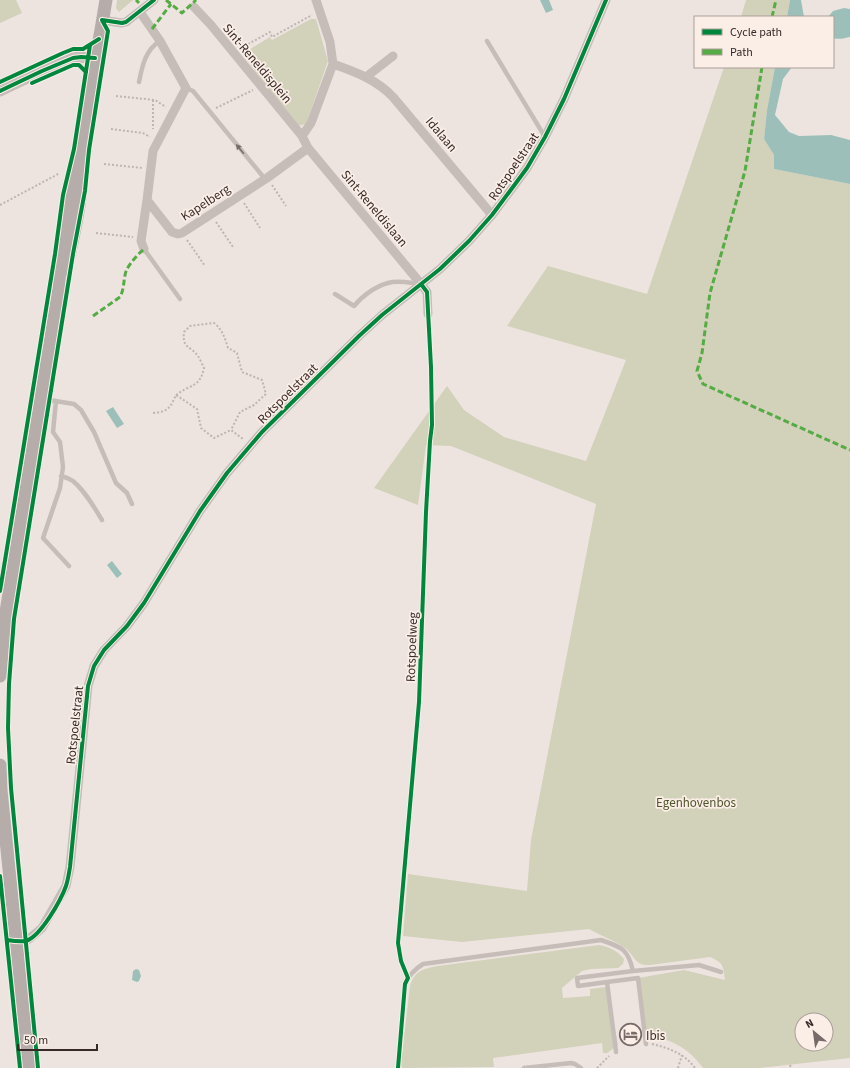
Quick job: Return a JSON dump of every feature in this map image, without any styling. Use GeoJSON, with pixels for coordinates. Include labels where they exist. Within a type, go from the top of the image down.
{"type":"FeatureCollection","features":[{"type":"Feature","properties":{"kind":"main road"},"geometry":{"type":"LineString","coordinates":[[0,676],[3,618],[59,288],[66,271],[75,227],[83,158],[81,148],[106,0]]}},
{"type":"Feature","properties":{"kind":"main road"},"geometry":{"type":"LineString","coordinates":[[0,765],[1,790],[29,1068]]}},
{"type":"Feature","properties":{"kind":"street"},"geometry":{"type":"LineString","coordinates":[[102,20],[124,23],[130,21],[154,0]]}},
{"type":"Feature","properties":{"kind":"street"},"geometry":{"type":"LineString","coordinates":[[302,136],[311,123],[333,64],[330,42],[316,0]]}},
{"type":"Feature","properties":{"kind":"street","name":"Rotspoelstraat"},"geometry":{"type":"LineString","coordinates":[[16,942],[29,939],[42,928],[66,886],[70,867],[88,686],[94,666],[104,650],[127,626],[144,603],[200,510],[226,473],[262,432],[359,336],[440,269],[460,250],[492,215],[527,168],[545,137],[564,99],[606,0]]}},
{"type":"Feature","properties":{"kind":"street","name":"Sint-Reneldisplein"},"geometry":{"type":"LineString","coordinates":[[194,7],[302,136],[308,148]]}},
{"type":"Feature","properties":{"kind":"street"},"geometry":{"type":"LineString","coordinates":[[140,12],[160,41],[186,88],[153,151],[142,241],[144,249]]}},
{"type":"Feature","properties":{"kind":"street"},"geometry":{"type":"LineString","coordinates":[[366,77],[393,56]]}},
{"type":"Feature","properties":{"kind":"street"},"geometry":{"type":"LineString","coordinates":[[0,91],[69,60],[81,57],[96,59]]}},
{"type":"Feature","properties":{"kind":"street","name":"Idalaan"},"geometry":{"type":"LineString","coordinates":[[333,64],[366,77],[383,87],[393,96],[492,215]]}},
{"type":"Feature","properties":{"kind":"street","name":"Kapelberg"},"geometry":{"type":"LineString","coordinates":[[147,200],[172,232],[178,234],[182,233],[266,178],[308,148]]}},
{"type":"Feature","properties":{"kind":"street","name":"Sint-Reneldislaan"},"geometry":{"type":"LineString","coordinates":[[308,148],[427,292],[428,314]]}},
{"type":"Feature","properties":{"kind":"lane"},"geometry":{"type":"LineString","coordinates":[[139,82],[144,60],[155,44],[160,41]]}},
{"type":"Feature","properties":{"kind":"lane"},"geometry":{"type":"LineString","coordinates":[[487,41],[545,137]]}},
{"type":"Feature","properties":{"kind":"lane"},"geometry":{"type":"LineString","coordinates":[[186,88],[193,91],[266,178]]}},
{"type":"Feature","properties":{"kind":"lane"},"geometry":{"type":"LineString","coordinates":[[144,249],[180,299]]}},
{"type":"Feature","properties":{"kind":"lane"},"geometry":{"type":"LineString","coordinates":[[335,294],[354,306],[361,298],[388,283],[403,282],[421,284]]}},
{"type":"Feature","properties":{"kind":"lane"},"geometry":{"type":"LineString","coordinates":[[41,399],[74,404],[80,410],[94,432],[116,483],[127,493],[132,504]]}},
{"type":"Feature","properties":{"kind":"lane"},"geometry":{"type":"LineString","coordinates":[[56,401],[53,432],[60,442],[63,466],[60,488],[43,538],[69,566]]}},
{"type":"Feature","properties":{"kind":"lane"},"geometry":{"type":"LineString","coordinates":[[62,476],[72,480],[78,486],[90,500],[102,520]]}},
{"type":"Feature","properties":{"kind":"lane"},"geometry":{"type":"LineString","coordinates":[[398,1068],[405,984],[416,968],[423,964],[601,940],[617,945],[626,952],[630,957],[633,971]]}},
{"type":"Feature","properties":{"kind":"lane"},"geometry":{"type":"LineString","coordinates":[[646,1044],[638,978],[578,986],[577,978],[699,965],[721,972]]}},
{"type":"Feature","properties":{"kind":"lane"},"geometry":{"type":"LineString","coordinates":[[607,982],[616,1052]]}},
{"type":"Feature","properties":{"kind":"lane"},"geometry":{"type":"LineString","coordinates":[[524,1068],[571,1063],[581,1068]]}},
{"type":"Feature","properties":{"kind":"path"},"geometry":{"type":"LineString","coordinates":[[233,52],[270,32],[272,37],[320,11]]}},
{"type":"Feature","properties":{"kind":"path"},"geometry":{"type":"LineString","coordinates":[[210,112],[261,86]]}},
{"type":"Feature","properties":{"kind":"path"},"geometry":{"type":"LineString","coordinates":[[116,96],[153,100],[169,108]]}},
{"type":"Feature","properties":{"kind":"path"},"geometry":{"type":"LineString","coordinates":[[111,129],[143,133],[153,138],[153,100]]}},
{"type":"Feature","properties":{"kind":"path"},"geometry":{"type":"LineString","coordinates":[[104,164],[146,168]]}},
{"type":"Feature","properties":{"kind":"path"},"geometry":{"type":"LineString","coordinates":[[0,205],[60,173]]}},
{"type":"Feature","properties":{"kind":"path"},"geometry":{"type":"LineString","coordinates":[[266,178],[286,206]]}},
{"type":"Feature","properties":{"kind":"path"},"geometry":{"type":"LineString","coordinates":[[239,196],[260,228]]}},
{"type":"Feature","properties":{"kind":"path"},"geometry":{"type":"LineString","coordinates":[[211,214],[233,247]]}},
{"type":"Feature","properties":{"kind":"path"},"geometry":{"type":"LineString","coordinates":[[96,233],[136,237]]}},
{"type":"Feature","properties":{"kind":"path"},"geometry":{"type":"LineString","coordinates":[[182,233],[205,266]]}},
{"type":"Feature","properties":{"kind":"path"},"geometry":{"type":"LineString","coordinates":[[153,413],[164,412],[171,405],[176,395],[183,389],[196,384],[202,376],[204,368],[197,354],[186,346],[183,340],[184,332],[190,326],[214,323],[219,327],[226,340],[228,348],[236,353],[242,372],[262,380],[266,394],[254,405],[240,412],[231,430],[214,438],[201,428],[198,408],[176,395]]}},
{"type":"Feature","properties":{"kind":"path"},"geometry":{"type":"LineString","coordinates":[[231,430],[252,445]]}},
{"type":"Feature","properties":{"kind":"path"},"geometry":{"type":"LineString","coordinates":[[646,1044],[666,1048],[682,1055],[695,1068]]}},
{"type":"Feature","properties":{"kind":"path"},"geometry":{"type":"LineString","coordinates":[[596,1068],[602,1061],[616,1052]]}},
{"type":"Feature","properties":{"kind":"path"},"geometry":{"type":"LineString","coordinates":[[678,1068],[682,1055]]}},
{"type":"Feature","properties":{"kind":"green space"},"geometry":{"type":"Polygon","coordinates":[[[0,0],[16,0],[22,13],[0,23],[0,0]]]}},
{"type":"Feature","properties":{"kind":"green space"},"geometry":{"type":"Polygon","coordinates":[[[117,0],[133,0],[119,12],[116,8],[117,0]]]}},
{"type":"Feature","properties":{"kind":"green space"},"geometry":{"type":"Polygon","coordinates":[[[746,0],[790,0],[787,16],[741,16],[746,0]]]}},
{"type":"Feature","properties":{"kind":"green space"},"geometry":{"type":"Polygon","coordinates":[[[311,19],[316,19],[328,61],[306,124],[297,126],[242,54],[270,37],[272,40],[311,19]]]}},
{"type":"Feature","properties":{"kind":"green space","name":"Egenhovenbos"},"geometry":{"type":"Polygon","coordinates":[[[724,68],[775,68],[767,110],[764,139],[774,155],[774,169],[850,184],[850,1058],[760,1068],[703,1068],[691,1054],[678,1045],[670,1041],[645,1036],[638,978],[684,970],[725,980],[722,966],[718,961],[710,957],[643,965],[639,963],[621,945],[589,929],[462,942],[403,936],[408,874],[527,891],[531,840],[596,504],[451,446],[426,445],[418,505],[374,488],[447,386],[464,410],[504,437],[586,461],[626,360],[507,326],[548,266],[647,294],[724,68]]]}},
{"type":"Feature","properties":{"kind":"green space"},"geometry":{"type":"Polygon","coordinates":[[[599,945],[619,953],[624,959],[623,964],[618,968],[591,969],[582,971],[562,988],[563,998],[590,996],[590,989],[607,987],[618,1045],[607,1053],[603,1053],[602,1043],[493,1058],[494,1067],[402,1068],[401,1064],[410,986],[414,977],[420,971],[438,966],[599,945]]]}},
{"type":"Feature","properties":{"kind":"water"},"geometry":{"type":"Polygon","coordinates":[[[540,0],[549,0],[553,10],[546,13],[540,0]]]}},
{"type":"Feature","properties":{"kind":"water"},"geometry":{"type":"Polygon","coordinates":[[[790,0],[801,0],[804,16],[787,16],[790,0]]]}},
{"type":"Feature","properties":{"kind":"water"},"geometry":{"type":"Polygon","coordinates":[[[844,8],[850,9],[850,37],[840,39],[834,38],[834,16],[829,16],[833,11],[844,8]]]}},
{"type":"Feature","properties":{"kind":"water"},"geometry":{"type":"Polygon","coordinates":[[[775,68],[791,68],[783,79],[775,115],[789,132],[799,136],[831,135],[850,140],[850,184],[774,169],[774,155],[764,139],[767,110],[775,68]]]}},
{"type":"Feature","properties":{"kind":"water"},"geometry":{"type":"Polygon","coordinates":[[[113,407],[124,424],[117,428],[106,411],[113,407]]]}},
{"type":"Feature","properties":{"kind":"water"},"geometry":{"type":"Polygon","coordinates":[[[112,561],[122,574],[117,578],[107,565],[112,561]]]}},
{"type":"Feature","properties":{"kind":"water"},"geometry":{"type":"Polygon","coordinates":[[[136,969],[139,970],[141,976],[137,982],[132,980],[133,971],[136,969]]]}},
{"type":"Feature","properties":{"kind":"marked path"},"geometry":{"type":"LineString","coordinates":[[136,0],[139,3]]}},
{"type":"Feature","properties":{"kind":"marked path"},"geometry":{"type":"LineString","coordinates":[[166,0],[182,13],[196,0]]}},
{"type":"Feature","properties":{"kind":"marked path"},"geometry":{"type":"LineString","coordinates":[[772,16],[776,0]]}},
{"type":"Feature","properties":{"kind":"marked path"},"geometry":{"type":"LineString","coordinates":[[152,29],[171,4]]}},
{"type":"Feature","properties":{"kind":"marked path"},"geometry":{"type":"LineString","coordinates":[[762,68],[745,171],[710,293],[702,353],[697,371],[703,384],[850,450]]}},
{"type":"Feature","properties":{"kind":"marked path"},"geometry":{"type":"LineString","coordinates":[[93,316],[120,297],[123,290],[127,269],[144,249]]}},
{"type":"Feature","properties":{"kind":"cycle path"},"geometry":{"type":"LineString","coordinates":[[102,20],[122,23],[126,22],[154,0]]}},
{"type":"Feature","properties":{"kind":"cycle path"},"geometry":{"type":"LineString","coordinates":[[7,940],[26,941],[32,938],[50,917],[66,886],[70,867],[88,686],[94,666],[104,650],[127,626],[144,603],[200,511],[227,473],[262,432],[359,336],[382,315],[440,269],[469,241],[492,215],[527,168],[545,137],[564,99],[606,0]]}},
{"type":"Feature","properties":{"kind":"cycle path"},"geometry":{"type":"LineString","coordinates":[[38,1068],[11,788],[8,728],[9,684],[14,619],[73,254],[85,191],[89,150],[108,31],[102,20]]}},
{"type":"Feature","properties":{"kind":"cycle path"},"geometry":{"type":"LineString","coordinates":[[0,82],[73,49],[83,49],[99,39]]}},
{"type":"Feature","properties":{"kind":"cycle path"},"geometry":{"type":"LineString","coordinates":[[0,591],[55,254],[63,195],[74,149],[90,45]]}},
{"type":"Feature","properties":{"kind":"cycle path"},"geometry":{"type":"LineString","coordinates":[[0,91],[73,58],[95,58]]}},
{"type":"Feature","properties":{"kind":"cycle path"},"geometry":{"type":"LineString","coordinates":[[32,83],[73,65],[79,65],[86,72]]}},
{"type":"Feature","properties":{"kind":"cycle path","name":"Rotspoelweg"},"geometry":{"type":"LineString","coordinates":[[398,1068],[405,984],[408,978],[401,961],[398,943],[419,702],[426,512],[432,425],[427,292],[421,284]]}},
{"type":"Feature","properties":{"kind":"cycle path"},"geometry":{"type":"LineString","coordinates":[[0,876],[20,1068]]}},
{"type":"Feature","properties":{"kind":"place","name":"Ibis"},"geometry":{"type":"Point","coordinates":[630,1035]}}]}
